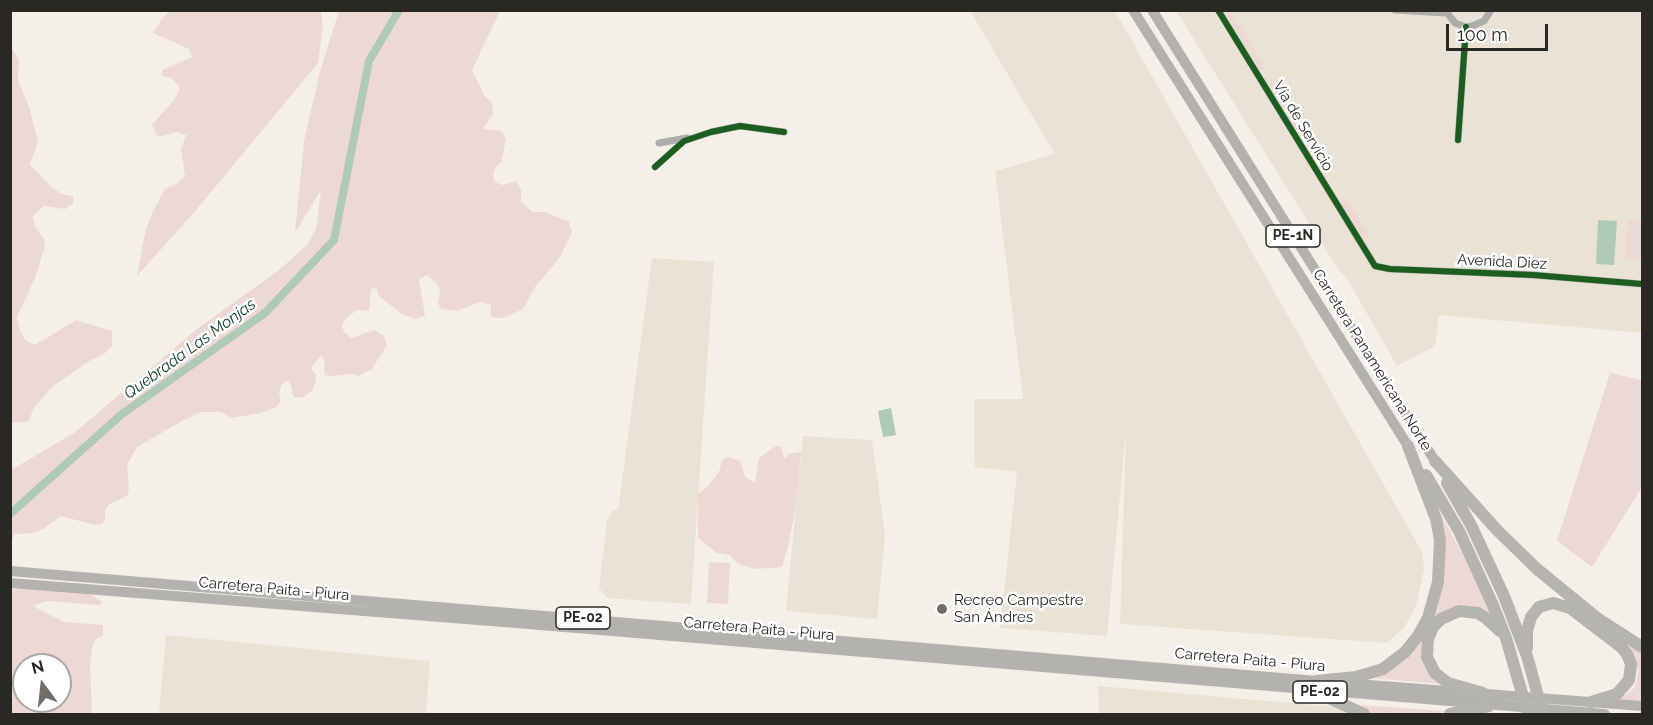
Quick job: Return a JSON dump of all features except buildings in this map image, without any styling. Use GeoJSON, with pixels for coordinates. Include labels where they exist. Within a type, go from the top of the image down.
{"type":"FeatureCollection","features":[{"type":"Feature","properties":{"kind":"highway","name":"Carretera Panamericana Norte"},"geometry":{"type":"LineString","coordinates":[[1132,10],[1408,446],[1459,531],[1506,638],[1528,714]]}},
{"type":"Feature","properties":{"kind":"highway","name":"Carretera Panamericana Norte"},"geometry":{"type":"LineString","coordinates":[[1152,10],[1435,461],[1488,561],[1527,656],[1543,714]]}},
{"type":"Feature","properties":{"kind":"highway"},"geometry":{"type":"LineString","coordinates":[[1246,189],[1259,181]]}},
{"type":"Feature","properties":{"kind":"highway"},"geometry":{"type":"LineString","coordinates":[[1315,686],[1383,669],[1405,652],[1418,636],[1428,618],[1438,582],[1440,540],[1429,499],[1408,446]]}},
{"type":"Feature","properties":{"kind":"highway"},"geometry":{"type":"LineString","coordinates":[[1435,461],[1490,522],[1537,569],[1597,618],[1642,647]]}},
{"type":"Feature","properties":{"kind":"highway","name":"Carretera Paita - Piura"},"geometry":{"type":"LineString","coordinates":[[10,571],[1315,686],[1488,706],[1583,714]]}},
{"type":"Feature","properties":{"kind":"highway","name":"Carretera Paita - Piura"},"geometry":{"type":"LineString","coordinates":[[10,583],[1315,686],[1483,693]]}},
{"type":"Feature","properties":{"kind":"highway"},"geometry":{"type":"LineString","coordinates":[[1527,656],[1528,626],[1533,612],[1548,603],[1558,603],[1570,608],[1621,647],[1631,664],[1629,680],[1621,691],[1591,702]]}},
{"type":"Feature","properties":{"kind":"highway"},"geometry":{"type":"LineString","coordinates":[[1483,693],[1455,686],[1435,674],[1427,657],[1426,647],[1430,634],[1445,616],[1459,611],[1469,611],[1487,619],[1506,638]]}},
{"type":"Feature","properties":{"kind":"highway"},"geometry":{"type":"LineString","coordinates":[[1315,686],[1364,714]]}},
{"type":"Feature","properties":{"kind":"highway","name":"PE-02"},"geometry":{"type":"LineString","coordinates":[[1483,693],[1642,706]]}},
{"type":"Feature","properties":{"kind":"highway"},"geometry":{"type":"LineString","coordinates":[[1450,714],[1488,706]]}},
{"type":"Feature","properties":{"kind":"highway","name":"PE-02"},"geometry":{"type":"LineString","coordinates":[[1583,714],[1605,714]]}},
{"type":"Feature","properties":{"kind":"street","name":"Vía de Servicio"},"geometry":{"type":"LineString","coordinates":[[1218,10],[1366,255]]}},
{"type":"Feature","properties":{"kind":"street"},"geometry":{"type":"LineString","coordinates":[[1395,10],[1446,12],[1455,23],[1466,27],[1484,21],[1491,10]]}},
{"type":"Feature","properties":{"kind":"street"},"geometry":{"type":"LineString","coordinates":[[1458,140],[1466,27]]}},
{"type":"Feature","properties":{"kind":"street"},"geometry":{"type":"LineString","coordinates":[[660,143],[740,126],[784,132]]}},
{"type":"Feature","properties":{"kind":"street"},"geometry":{"type":"LineString","coordinates":[[656,167],[675,148],[695,136]]}},
{"type":"Feature","properties":{"kind":"street","name":"Avenida Diez"},"geometry":{"type":"LineString","coordinates":[[1366,255],[1375,266],[1381,268],[1533,275],[1642,284]]}},
{"type":"Feature","properties":{"kind":"shaded area"},"geometry":{"type":"Polygon","coordinates":[[[172,10],[321,11],[323,26],[318,63],[197,209],[137,276],[146,229],[153,211],[165,189],[176,184],[185,176],[181,149],[186,135],[177,132],[158,137],[152,125],[174,100],[180,88],[172,78],[162,76],[162,70],[192,57],[189,49],[153,33],[163,17],[172,10]]]}},
{"type":"Feature","properties":{"kind":"shaded area"},"geometry":{"type":"Polygon","coordinates":[[[339,11],[500,11],[472,70],[485,97],[492,102],[493,114],[483,129],[501,131],[506,139],[501,163],[495,167],[493,176],[495,182],[502,185],[516,181],[521,190],[521,202],[533,212],[545,212],[569,222],[572,232],[560,257],[535,287],[523,309],[503,318],[491,317],[491,305],[480,302],[457,311],[441,309],[438,303],[440,292],[438,285],[427,275],[419,280],[425,316],[415,319],[402,314],[379,296],[376,288],[371,289],[369,311],[357,310],[346,318],[342,325],[344,332],[351,338],[374,330],[383,335],[387,345],[372,369],[358,376],[352,374],[325,375],[324,360],[321,355],[311,368],[316,376],[312,391],[303,397],[294,398],[289,380],[282,384],[279,392],[281,401],[276,407],[261,413],[231,418],[221,412],[201,412],[182,421],[137,447],[127,465],[129,489],[127,496],[108,505],[105,511],[105,521],[99,525],[61,516],[33,533],[15,534],[11,541],[11,470],[74,433],[197,329],[279,270],[307,245],[316,229],[321,190],[295,233],[304,141],[320,71],[339,11]]]}},
{"type":"Feature","properties":{"kind":"shaded area"},"geometry":{"type":"Polygon","coordinates":[[[970,11],[1115,11],[1422,552],[1424,569],[1416,606],[1404,628],[1386,643],[1120,624],[1126,430],[1107,636],[1000,628],[1017,472],[975,467],[974,399],[1023,399],[995,171],[1055,154],[970,11]]]}},
{"type":"Feature","properties":{"kind":"shaded area"},"geometry":{"type":"Polygon","coordinates":[[[1176,11],[1642,11],[1642,333],[1439,315],[1435,346],[1397,366],[1346,277],[1339,271],[1176,11]]]}},
{"type":"Feature","properties":{"kind":"shaded area"},"geometry":{"type":"Polygon","coordinates":[[[1225,11],[1231,11],[1267,70],[1260,70],[1225,11]]]}},
{"type":"Feature","properties":{"kind":"shaded area"},"geometry":{"type":"Polygon","coordinates":[[[11,46],[19,61],[18,80],[29,107],[38,142],[30,164],[51,187],[62,194],[73,196],[73,204],[65,209],[44,206],[33,216],[35,227],[44,239],[45,246],[35,278],[17,317],[19,328],[25,340],[35,345],[76,320],[112,331],[112,346],[105,353],[53,386],[34,408],[28,422],[11,423],[11,46]]]}},
{"type":"Feature","properties":{"kind":"shaded area"},"geometry":{"type":"Polygon","coordinates":[[[1272,78],[1309,138],[1301,138],[1269,85],[1272,78]]]}},
{"type":"Feature","properties":{"kind":"shaded area"},"geometry":{"type":"Polygon","coordinates":[[[1348,201],[1371,238],[1363,239],[1340,202],[1348,201]]]}},
{"type":"Feature","properties":{"kind":"shaded area"},"geometry":{"type":"Polygon","coordinates":[[[1598,220],[1617,221],[1614,265],[1596,264],[1598,220]]]}},
{"type":"Feature","properties":{"kind":"shaded area"},"geometry":{"type":"Polygon","coordinates":[[[1628,220],[1642,221],[1642,261],[1625,260],[1628,220]]]}},
{"type":"Feature","properties":{"kind":"shaded area"},"geometry":{"type":"Polygon","coordinates":[[[652,258],[714,262],[691,604],[607,598],[599,588],[607,521],[613,510],[618,510],[652,258]]]}},
{"type":"Feature","properties":{"kind":"shaded area"},"geometry":{"type":"Polygon","coordinates":[[[1610,373],[1642,380],[1642,487],[1592,567],[1557,541],[1610,373]]]}},
{"type":"Feature","properties":{"kind":"shaded area"},"geometry":{"type":"Polygon","coordinates":[[[891,408],[896,435],[883,437],[878,411],[891,408]]]}},
{"type":"Feature","properties":{"kind":"shaded area"},"geometry":{"type":"Polygon","coordinates":[[[803,436],[872,440],[885,534],[877,619],[786,611],[803,436]]]}},
{"type":"Feature","properties":{"kind":"shaded area"},"geometry":{"type":"Polygon","coordinates":[[[780,446],[785,459],[789,454],[801,452],[796,506],[788,547],[782,567],[755,569],[739,564],[729,555],[717,553],[698,538],[698,494],[719,472],[722,460],[729,457],[740,461],[745,477],[755,483],[759,458],[774,447],[780,446]]]}},
{"type":"Feature","properties":{"kind":"shaded area"},"geometry":{"type":"Polygon","coordinates":[[[1435,504],[1470,567],[1493,619],[1453,607],[1430,622],[1436,606],[1435,504]]]}},
{"type":"Feature","properties":{"kind":"shaded area"},"geometry":{"type":"Polygon","coordinates":[[[709,562],[730,563],[728,604],[707,603],[709,562]]]}},
{"type":"Feature","properties":{"kind":"shaded area"},"geometry":{"type":"Polygon","coordinates":[[[10,590],[90,594],[102,602],[100,605],[47,601],[33,606],[64,622],[103,625],[103,635],[96,639],[92,648],[90,666],[92,709],[90,714],[11,714],[10,590]]]}},
{"type":"Feature","properties":{"kind":"shaded area"},"geometry":{"type":"Polygon","coordinates":[[[1424,634],[1443,684],[1370,678],[1424,634]]]}},
{"type":"Feature","properties":{"kind":"shaded area"},"geometry":{"type":"Polygon","coordinates":[[[166,635],[430,661],[426,714],[159,714],[166,635]]]}},
{"type":"Feature","properties":{"kind":"shaded area"},"geometry":{"type":"Polygon","coordinates":[[[1613,635],[1642,650],[1642,701],[1620,699],[1633,689],[1638,672],[1630,648],[1613,635]]]}},
{"type":"Feature","properties":{"kind":"shaded area"},"geometry":{"type":"Polygon","coordinates":[[[1098,686],[1336,707],[1347,714],[1099,714],[1098,686]]]}},
{"type":"Feature","properties":{"kind":"shaded area"},"geometry":{"type":"Polygon","coordinates":[[[1362,705],[1445,711],[1439,714],[1372,714],[1362,705]]]}},
{"type":"Feature","properties":{"kind":"waterway","name":"Quebrada Las Monjas"},"geometry":{"type":"LineString","coordinates":[[10,514],[122,414],[265,313],[334,240],[369,61],[399,10]]}},
{"type":"Feature","properties":{"kind":"cycle path"},"geometry":{"type":"LineString","coordinates":[[1218,10],[1375,266],[1390,269],[1533,275],[1642,284]]}},
{"type":"Feature","properties":{"kind":"cycle path"},"geometry":{"type":"LineString","coordinates":[[1458,140],[1466,27]]}},
{"type":"Feature","properties":{"kind":"cycle path"},"geometry":{"type":"LineString","coordinates":[[655,167],[684,141],[711,132],[740,126],[784,132]]}},
{"type":"Feature","properties":{"kind":"place","name":"Recreo Campestre San Ándres"},"geometry":{"type":"Point","coordinates":[942,609]}}]}
